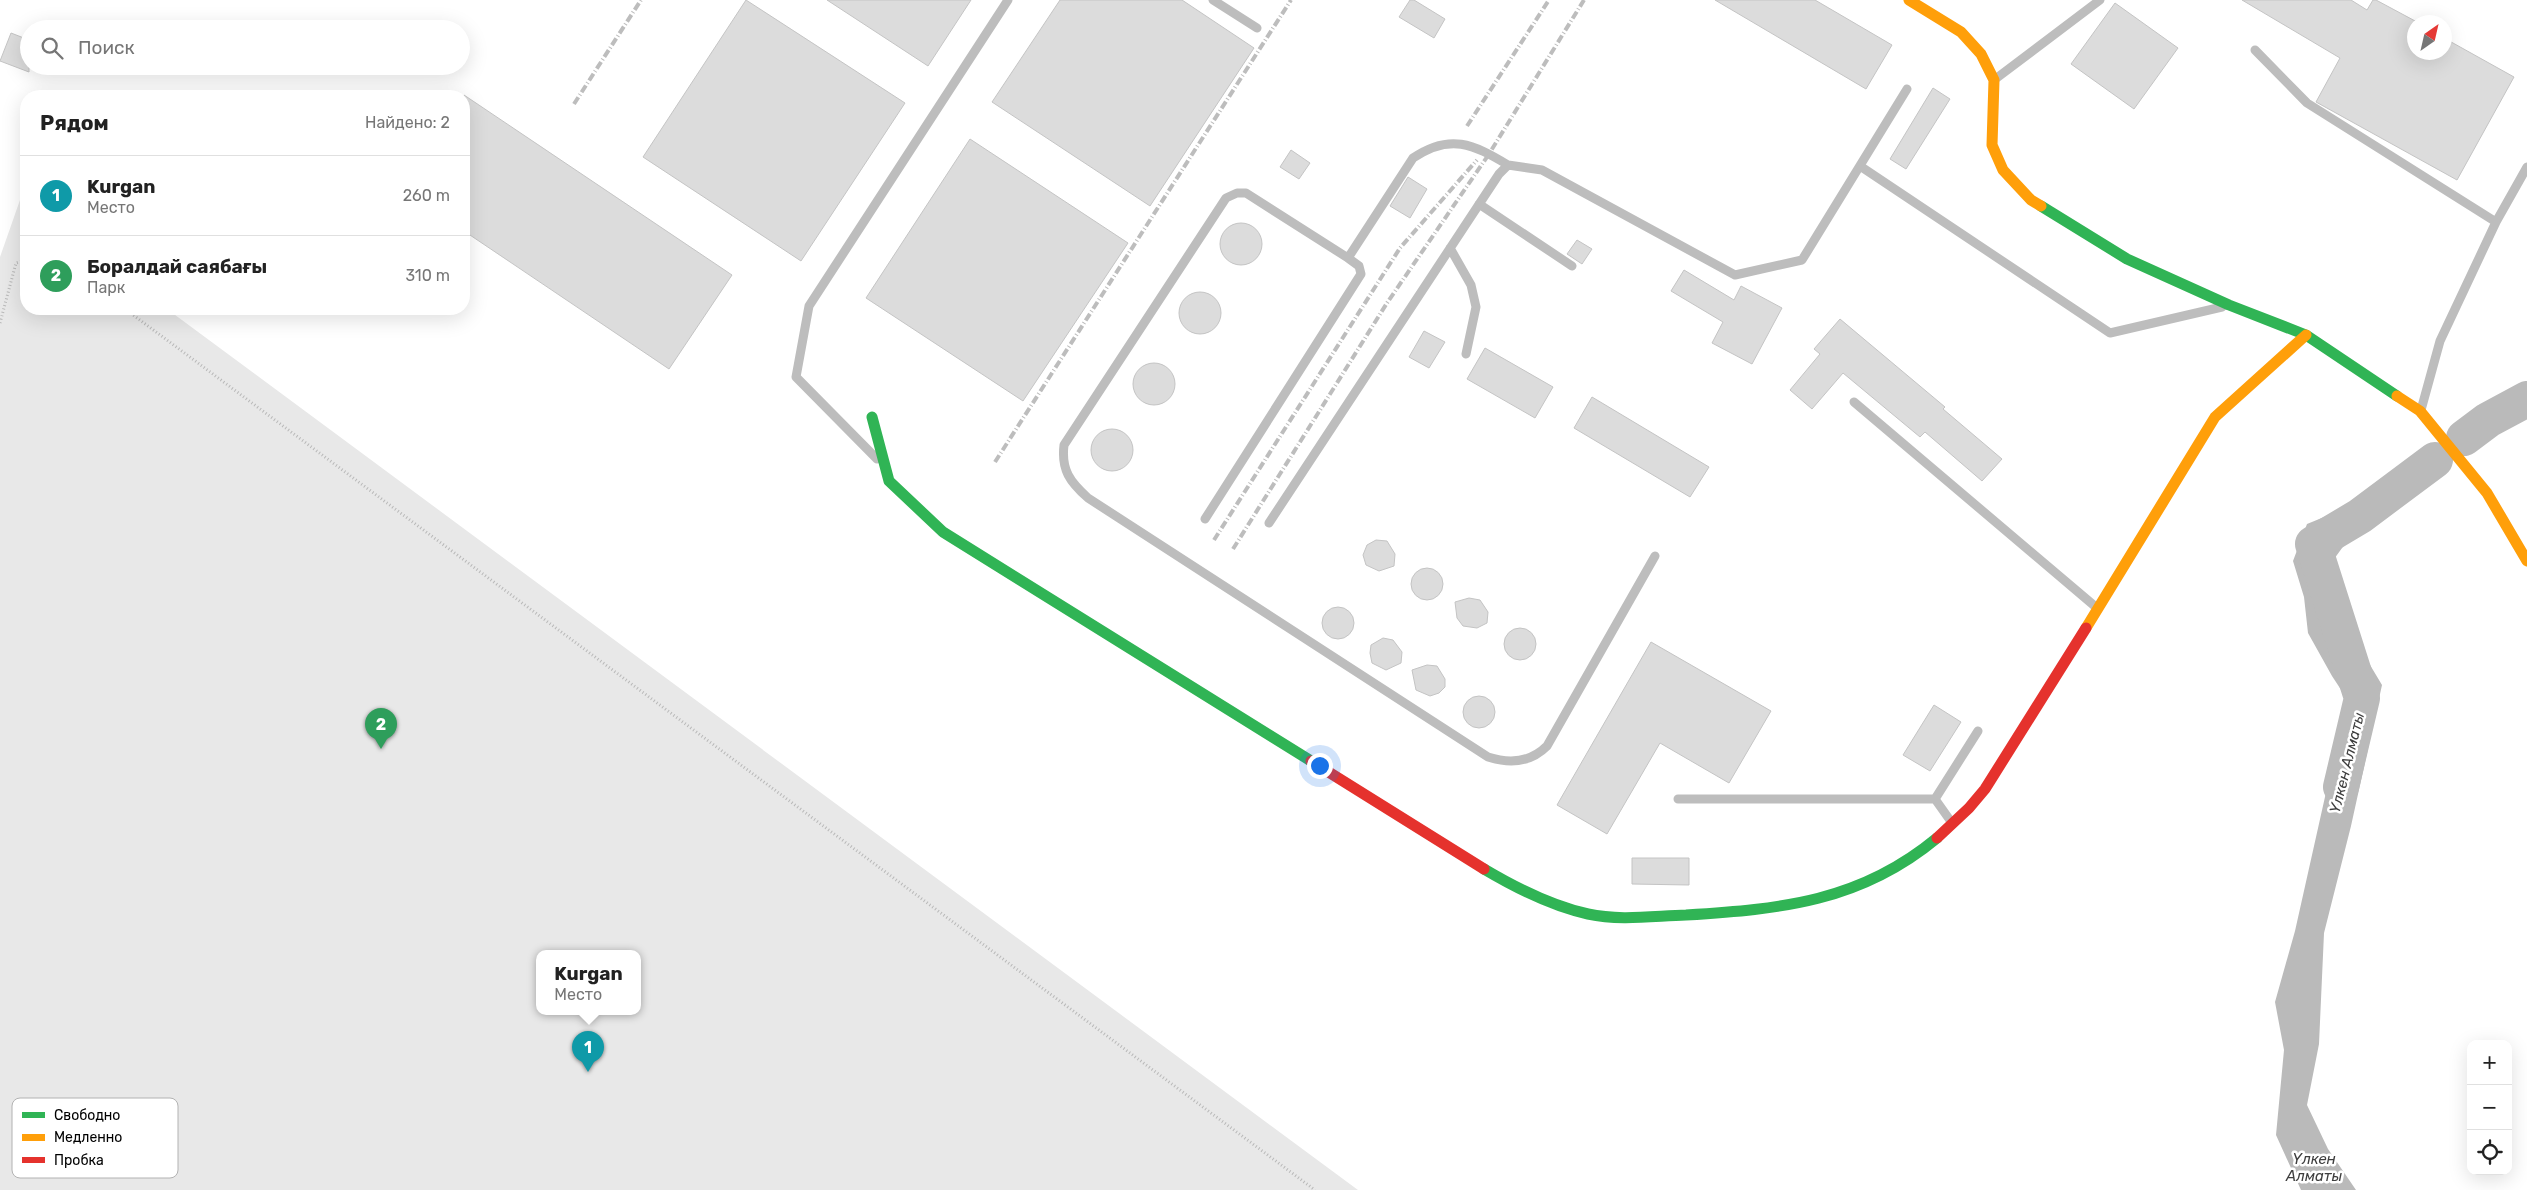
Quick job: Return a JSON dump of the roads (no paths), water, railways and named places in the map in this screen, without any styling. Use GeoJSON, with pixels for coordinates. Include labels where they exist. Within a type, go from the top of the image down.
{"type":"FeatureCollection","features":[{"type":"Feature","properties":{"kind":"street"},"geometry":{"type":"LineString","coordinates":[[1909,0],[1961,32],[1981,54],[1994,80],[1992,145],[2003,170],[2031,200],[2127,259],[2229,305],[2306,335],[2420,411],[2487,493],[2527,561]]}},
{"type":"Feature","properties":{"kind":"street"},"geometry":{"type":"LineString","coordinates":[[872,417],[889,481],[943,532],[1494,875],[1528,894],[1566,908],[1616,918],[1769,908],[1818,900],[1861,884],[1901,862],[1952,823],[1989,782],[2215,417],[2306,335]]}},
{"type":"Feature","properties":{"kind":"lane"},"geometry":{"type":"LineString","coordinates":[[885,467],[796,377],[809,306],[1008,0]]}},
{"type":"Feature","properties":{"kind":"lane"},"geometry":{"type":"LineString","coordinates":[[1213,0],[1257,28]]}},
{"type":"Feature","properties":{"kind":"lane"},"geometry":{"type":"LineString","coordinates":[[1994,80],[2100,0]]}},
{"type":"Feature","properties":{"kind":"lane"},"geometry":{"type":"LineString","coordinates":[[2255,50],[2307,104],[2496,222]]}},
{"type":"Feature","properties":{"kind":"lane"},"geometry":{"type":"LineString","coordinates":[[1348,258],[1413,158],[1426,149],[1446,144],[1464,143],[1475,146],[1508,165],[1542,170],[1735,274],[1802,260],[1908,89]]}},
{"type":"Feature","properties":{"kind":"lane"},"geometry":{"type":"LineString","coordinates":[[1269,523],[1479,204],[1508,165]]}},
{"type":"Feature","properties":{"kind":"lane"},"geometry":{"type":"LineString","coordinates":[[1860,166],[2110,333],[2229,305]]}},
{"type":"Feature","properties":{"kind":"lane"},"geometry":{"type":"LineString","coordinates":[[2420,411],[2440,341],[2496,222],[2527,167]]}},
{"type":"Feature","properties":{"kind":"lane"},"geometry":{"type":"LineString","coordinates":[[1205,519],[1362,274],[1359,266],[1348,258],[1246,193],[1237,193],[1226,198],[1064,444],[1062,456],[1065,470],[1073,485],[1088,498],[1488,757],[1500,761],[1514,762],[1538,756],[1547,746],[1655,556]]}},
{"type":"Feature","properties":{"kind":"lane"},"geometry":{"type":"LineString","coordinates":[[1479,204],[1572,266]]}},
{"type":"Feature","properties":{"kind":"lane"},"geometry":{"type":"LineString","coordinates":[[1450,248],[1471,285],[1476,307],[1466,354]]}},
{"type":"Feature","properties":{"kind":"lane"},"geometry":{"type":"LineString","coordinates":[[1854,402],[2098,608]]}},
{"type":"Feature","properties":{"kind":"lane"},"geometry":{"type":"LineString","coordinates":[[1935,799],[1978,731]]}},
{"type":"Feature","properties":{"kind":"lane"},"geometry":{"type":"LineString","coordinates":[[1678,799],[1935,799]]}},
{"type":"Feature","properties":{"kind":"lane"},"geometry":{"type":"LineString","coordinates":[[1935,799],[1952,823]]}},
{"type":"Feature","properties":{"kind":"water","name":"Үлкен Алматы"},"geometry":{"type":"Polygon","coordinates":[[[2356,504],[2377,518],[2350,537],[2329,566],[2330,598],[2382,685],[2351,826],[2324,933],[2319,1044],[2307,1105],[2328,1149],[2356,1190],[2301,1190],[2276,1135],[2284,1050],[2275,1002],[2295,931],[2329,779],[2355,734],[2353,708],[2332,676],[2308,633],[2304,597],[2293,561],[2307,524],[2356,504]]]}},
{"type":"Feature","properties":{"kind":"waterway","name":"Үлкен Алматы"},"geometry":{"type":"LineString","coordinates":[[2464,438],[2488,420],[2527,399]]}},
{"type":"Feature","properties":{"kind":"waterway","name":"Үлкен Алматы"},"geometry":{"type":"LineString","coordinates":[[2341,787],[2362,698],[2313,544],[2360,516],[2435,460]]}},
{"type":"Feature","properties":{"kind":"railway"},"geometry":{"type":"LineString","coordinates":[[574,104],[641,0]]}},
{"type":"Feature","properties":{"kind":"railway"},"geometry":{"type":"LineString","coordinates":[[995,462],[1291,0]]}},
{"type":"Feature","properties":{"kind":"railway"},"geometry":{"type":"LineString","coordinates":[[1467,126],[1549,0]]}},
{"type":"Feature","properties":{"kind":"railway"},"geometry":{"type":"LineString","coordinates":[[1233,549],[1387,303],[1489,154],[1584,0]]}},
{"type":"Feature","properties":{"kind":"railway"},"geometry":{"type":"LineString","coordinates":[[1214,540],[1400,248],[1477,160]]}},
{"type":"Feature","properties":{"kind":"place","name":"Боралдай саябағы"},"geometry":{"type":"Point","coordinates":[381,749]}},
{"type":"Feature","properties":{"kind":"place","name":"Kurgan"},"geometry":{"type":"Point","coordinates":[588,1072]}}]}
